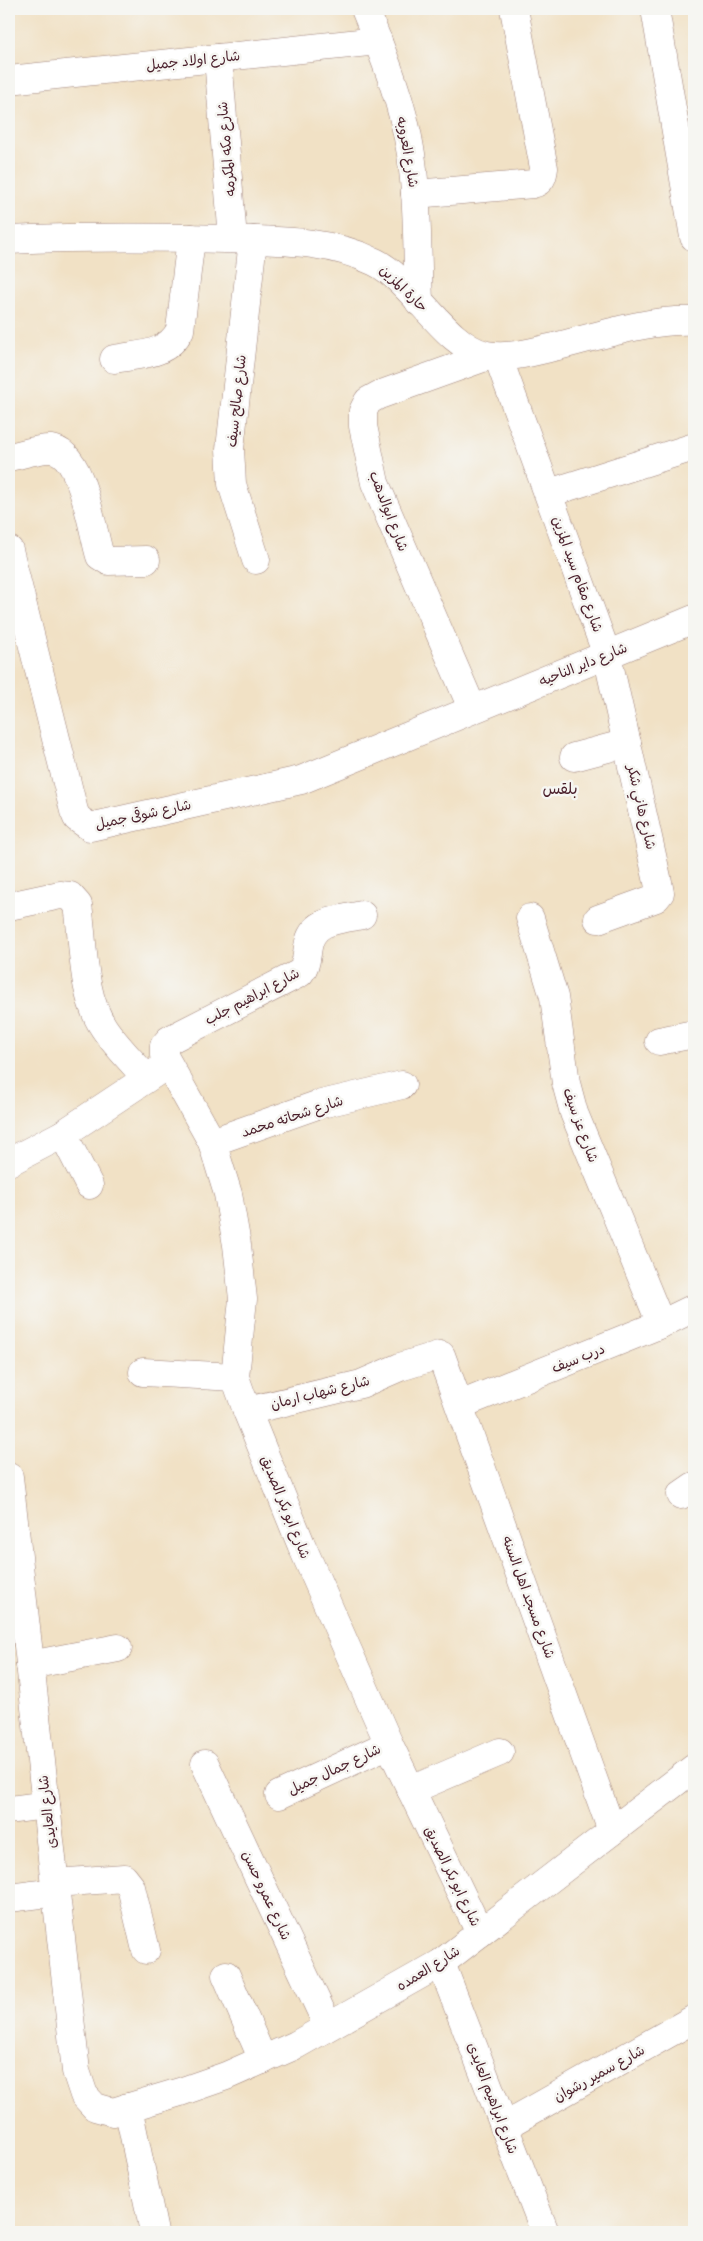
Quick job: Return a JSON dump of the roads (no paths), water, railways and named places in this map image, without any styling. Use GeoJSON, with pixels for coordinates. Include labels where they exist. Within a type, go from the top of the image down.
{"type":"FeatureCollection","features":[{"type":"Feature","properties":{"kind":"street","name":"شارع العروبه"},"geometry":{"type":"LineString","coordinates":[[365,9],[394,86],[410,152],[415,194],[419,302]]}},
{"type":"Feature","properties":{"kind":"street"},"geometry":{"type":"LineString","coordinates":[[415,194],[533,184],[540,180],[544,168],[514,9]]}},
{"type":"Feature","properties":{"kind":"street"},"geometry":{"type":"LineString","coordinates":[[655,9],[694,237]]}},
{"type":"Feature","properties":{"kind":"street","name":"شارع اولاد جميل"},"geometry":{"type":"LineString","coordinates":[[9,80],[378,41]]}},
{"type":"Feature","properties":{"kind":"street","name":"شارع مكه المكرمه"},"geometry":{"type":"LineString","coordinates":[[218,58],[243,240]]}},
{"type":"Feature","properties":{"kind":"street","name":"حارة المزين"},"geometry":{"type":"LineString","coordinates":[[9,240],[87,237],[191,238],[302,242],[354,252],[386,267],[445,328],[475,353],[492,356]]}},
{"type":"Feature","properties":{"kind":"street"},"geometry":{"type":"LineString","coordinates":[[114,359],[160,350],[175,340],[180,330],[191,238]]}},
{"type":"Feature","properties":{"kind":"street","name":"شارع صالح سيف"},"geometry":{"type":"LineString","coordinates":[[243,240],[230,449],[232,484],[256,560]]}},
{"type":"Feature","properties":{"kind":"street"},"geometry":{"type":"LineString","coordinates":[[492,356],[533,352],[660,322],[694,322]]}},
{"type":"Feature","properties":{"kind":"street","name":"شارع مقام سيد المزين"},"geometry":{"type":"LineString","coordinates":[[492,356],[549,493],[607,655]]}},
{"type":"Feature","properties":{"kind":"street","name":"شارع ابوالدهب"},"geometry":{"type":"LineString","coordinates":[[472,708],[376,483],[363,426],[363,411],[368,401],[379,395],[492,356]]}},
{"type":"Feature","properties":{"kind":"street"},"geometry":{"type":"LineString","coordinates":[[549,493],[694,446]]}},
{"type":"Feature","properties":{"kind":"street"},"geometry":{"type":"LineString","coordinates":[[9,457],[50,449],[62,453],[80,478],[100,556],[108,561],[146,560]]}},
{"type":"Feature","properties":{"kind":"street","name":"شارع شوقى جميل"},"geometry":{"type":"LineString","coordinates":[[9,550],[74,811],[77,818],[90,827],[301,780],[472,708]]}},
{"type":"Feature","properties":{"kind":"street","name":"شارع داير الناحيه"},"geometry":{"type":"LineString","coordinates":[[472,708],[694,619]]}},
{"type":"Feature","properties":{"kind":"street","name":"شارع هاني شكر"},"geometry":{"type":"LineString","coordinates":[[598,919],[650,902],[660,893],[607,655]]}},
{"type":"Feature","properties":{"kind":"street"},"geometry":{"type":"LineString","coordinates":[[574,757],[627,743]]}},
{"type":"Feature","properties":{"kind":"street"},"geometry":{"type":"LineString","coordinates":[[9,906],[60,895],[70,896],[78,905],[87,978],[92,1001],[104,1028],[146,1078]]}},
{"type":"Feature","properties":{"kind":"street","name":"شارع ابراهيم جلب"},"geometry":{"type":"LineString","coordinates":[[169,1064],[163,1050],[169,1040],[300,973],[307,964],[309,938],[314,930],[321,924],[362,915]]}},
{"type":"Feature","properties":{"kind":"street","name":"شارع عز سيف"},"geometry":{"type":"LineString","coordinates":[[530,918],[554,997],[566,1083],[574,1113],[661,1324]]}},
{"type":"Feature","properties":{"kind":"street"},"geometry":{"type":"LineString","coordinates":[[659,1041],[694,1034]]}},
{"type":"Feature","properties":{"kind":"street"},"geometry":{"type":"LineString","coordinates":[[9,1162],[63,1134],[169,1064]]}},
{"type":"Feature","properties":{"kind":"street","name":"شارع ابو بكر الصديق"},"geometry":{"type":"LineString","coordinates":[[169,1064],[212,1142],[228,1194],[238,1245],[243,1299],[235,1377],[247,1411],[301,1544],[389,1744],[480,1933]]}},
{"type":"Feature","properties":{"kind":"street","name":"شارع شحاته محمد"},"geometry":{"type":"LineString","coordinates":[[212,1142],[318,1104],[402,1085]]}},
{"type":"Feature","properties":{"kind":"street"},"geometry":{"type":"LineString","coordinates":[[63,1134],[89,1185]]}},
{"type":"Feature","properties":{"kind":"street","name":"درب سيف"},"geometry":{"type":"LineString","coordinates":[[460,1405],[661,1324],[694,1308]]}},
{"type":"Feature","properties":{"kind":"street","name":"شارع شهاب ارمان"},"geometry":{"type":"LineString","coordinates":[[247,1411],[360,1384],[400,1367],[438,1355],[442,1355],[445,1363]]}},
{"type":"Feature","properties":{"kind":"street","name":"شارع مسجد اهل السنه"},"geometry":{"type":"LineString","coordinates":[[445,1363],[612,1831]]}},
{"type":"Feature","properties":{"kind":"street"},"geometry":{"type":"LineString","coordinates":[[143,1372],[235,1377]]}},
{"type":"Feature","properties":{"kind":"street","name":"شارع العايدى"},"geometry":{"type":"LineString","coordinates":[[9,1477],[76,2070],[84,2095],[95,2107],[113,2112],[128,2107]]}},
{"type":"Feature","properties":{"kind":"street"},"geometry":{"type":"LineString","coordinates":[[30,1665],[118,1648]]}},
{"type":"Feature","properties":{"kind":"street","name":"شارع جمال جميل"},"geometry":{"type":"LineString","coordinates":[[279,1795],[389,1744]]}},
{"type":"Feature","properties":{"kind":"street"},"geometry":{"type":"LineString","coordinates":[[411,1790],[500,1752]]}},
{"type":"Feature","properties":{"kind":"street","name":"شارع عمرو حسن"},"geometry":{"type":"LineString","coordinates":[[205,1764],[328,2026]]}},
{"type":"Feature","properties":{"kind":"street","name":"شارع العمده"},"geometry":{"type":"LineString","coordinates":[[128,2107],[180,2092],[263,2060],[441,1963],[694,1768]]}},
{"type":"Feature","properties":{"kind":"street"},"geometry":{"type":"LineString","coordinates":[[9,1810],[46,1805]]}},
{"type":"Feature","properties":{"kind":"street"},"geometry":{"type":"LineString","coordinates":[[9,1898],[55,1887],[124,1878],[131,1886],[146,1950]]}},
{"type":"Feature","properties":{"kind":"street","name":"شارع ابراهيم العايدى"},"geometry":{"type":"LineString","coordinates":[[441,1963],[545,2232]]}},
{"type":"Feature","properties":{"kind":"street"},"geometry":{"type":"LineString","coordinates":[[226,1975],[263,2060]]}},
{"type":"Feature","properties":{"kind":"street","name":"شارع سمير رشوان"},"geometry":{"type":"LineString","coordinates":[[504,2126],[694,2020]]}},
{"type":"Feature","properties":{"kind":"street"},"geometry":{"type":"LineString","coordinates":[[128,2107],[154,2232]]}},
{"type":"Feature","properties":{"kind":"district","name":"بلقس"},"geometry":{"type":"Point","coordinates":[560,788]}}]}
